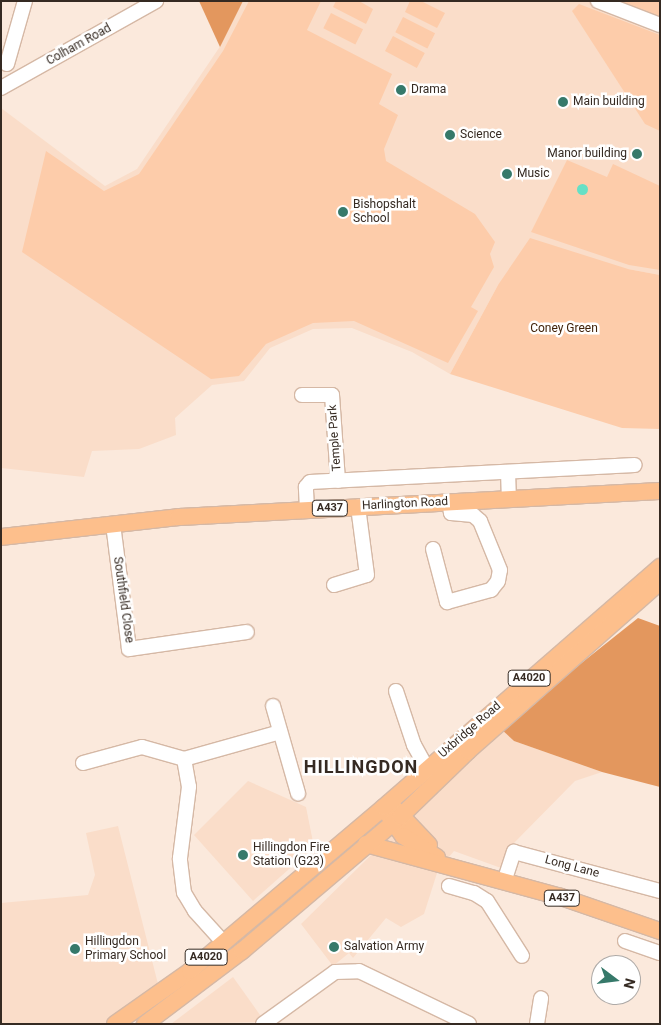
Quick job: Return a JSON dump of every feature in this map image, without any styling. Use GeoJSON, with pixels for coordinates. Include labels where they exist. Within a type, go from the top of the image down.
{"type":"FeatureCollection","features":[{"type":"Feature","properties":{"kind":"main road","name":"Harlington Road"},"geometry":{"type":"LineString","coordinates":[[1,537],[113,524],[307,508],[660,491]]}},
{"type":"Feature","properties":{"kind":"main road","name":"Uxbridge Road"},"geometry":{"type":"LineString","coordinates":[[115,1024],[133,1018],[190,971],[387,805],[427,768],[660,567]]}},
{"type":"Feature","properties":{"kind":"main road","name":"Uxbridge Road"},"geometry":{"type":"LineString","coordinates":[[145,1024],[205,980],[396,820],[475,744],[660,582]]}},
{"type":"Feature","properties":{"kind":"main road","name":"A437"},"geometry":{"type":"LineString","coordinates":[[387,805],[396,820],[465,869]]}},
{"type":"Feature","properties":{"kind":"main road","name":"A437"},"geometry":{"type":"LineString","coordinates":[[366,844],[465,869],[660,931]]}},
{"type":"Feature","properties":{"kind":"street"},"geometry":{"type":"LineString","coordinates":[[7,64],[25,1]]}},
{"type":"Feature","properties":{"kind":"street","name":"Colham Road"},"geometry":{"type":"LineString","coordinates":[[1,88],[156,1]]}},
{"type":"Feature","properties":{"kind":"street"},"geometry":{"type":"LineString","coordinates":[[598,1],[660,25]]}},
{"type":"Feature","properties":{"kind":"street","name":"Temple Park"},"geometry":{"type":"LineString","coordinates":[[302,396],[332,395],[338,481]]}},
{"type":"Feature","properties":{"kind":"street"},"geometry":{"type":"LineString","coordinates":[[307,508],[307,484],[635,465]]}},
{"type":"Feature","properties":{"kind":"street"},"geometry":{"type":"LineString","coordinates":[[508,472],[509,498]]}},
{"type":"Feature","properties":{"kind":"street"},"geometry":{"type":"LineString","coordinates":[[433,549],[447,602],[491,590],[498,581],[500,570],[480,520],[474,515],[451,513],[449,502]]}},
{"type":"Feature","properties":{"kind":"street"},"geometry":{"type":"LineString","coordinates":[[334,585],[367,575],[358,507]]}},
{"type":"Feature","properties":{"kind":"street","name":"Southfield Close"},"geometry":{"type":"LineString","coordinates":[[113,524],[129,648],[247,632]]}},
{"type":"Feature","properties":{"kind":"street"},"geometry":{"type":"LineString","coordinates":[[396,691],[414,745],[427,768]]}},
{"type":"Feature","properties":{"kind":"street"},"geometry":{"type":"LineString","coordinates":[[273,706],[298,793]]}},
{"type":"Feature","properties":{"kind":"street"},"geometry":{"type":"LineString","coordinates":[[83,763],[142,746],[184,758],[280,732]]}},
{"type":"Feature","properties":{"kind":"street"},"geometry":{"type":"LineString","coordinates":[[184,758],[189,787],[180,858],[184,893],[195,911],[223,942]]}},
{"type":"Feature","properties":{"kind":"street","name":"Long Lane"},"geometry":{"type":"LineString","coordinates":[[504,882],[514,852],[660,891]]}},
{"type":"Feature","properties":{"kind":"street"},"geometry":{"type":"LineString","coordinates":[[465,869],[469,891]]}},
{"type":"Feature","properties":{"kind":"street"},"geometry":{"type":"LineString","coordinates":[[449,886],[469,891],[494,908],[522,956]]}},
{"type":"Feature","properties":{"kind":"street"},"geometry":{"type":"LineString","coordinates":[[625,941],[660,953]]}},
{"type":"Feature","properties":{"kind":"street"},"geometry":{"type":"LineString","coordinates":[[190,971],[200,974],[205,980]]}},
{"type":"Feature","properties":{"kind":"street"},"geometry":{"type":"LineString","coordinates":[[263,1024],[335,972],[359,971],[469,1024]]}},
{"type":"Feature","properties":{"kind":"street"},"geometry":{"type":"LineString","coordinates":[[536,1004],[537,1024]]}},
{"type":"Feature","properties":{"kind":"shaded area"},"geometry":{"type":"Polygon","coordinates":[[[199,1],[243,1],[220,47],[199,1]]]}},
{"type":"Feature","properties":{"kind":"shaded area","name":"Bishopshalt School"},"geometry":{"type":"Polygon","coordinates":[[[243,1],[598,1],[660,25],[660,275],[628,269],[498,285],[450,374],[412,352],[352,328],[313,329],[270,348],[244,381],[212,385],[175,418],[176,435],[139,449],[92,451],[84,477],[1,468],[1,108],[105,186],[137,169],[219,48],[243,1]]]}},
{"type":"Feature","properties":{"kind":"shaded area"},"geometry":{"type":"Polygon","coordinates":[[[638,618],[660,626],[660,787],[602,772],[514,741],[500,728],[638,618]]]}},
{"type":"Feature","properties":{"kind":"shaded area"},"geometry":{"type":"Polygon","coordinates":[[[500,728],[514,741],[602,772],[575,781],[511,846],[512,872],[454,851],[438,870],[424,914],[401,927],[386,918],[353,958],[349,953],[333,966],[301,924],[500,728]]]}},
{"type":"Feature","properties":{"kind":"shaded area"},"geometry":{"type":"Polygon","coordinates":[[[248,781],[306,807],[314,847],[253,901],[194,835],[248,781]]]}},
{"type":"Feature","properties":{"kind":"shaded area","name":"Hillingdon Primary School"},"geometry":{"type":"Polygon","coordinates":[[[118,826],[159,988],[106,1024],[1,1024],[1,903],[88,895],[95,875],[86,833],[118,826]]]}},
{"type":"Feature","properties":{"kind":"shaded area"},"geometry":{"type":"Polygon","coordinates":[[[233,977],[265,1022],[171,1024],[233,977]]]}},
{"type":"Feature","properties":{"kind":"green space"},"geometry":{"type":"Polygon","coordinates":[[[249,1],[321,1],[307,30],[392,74],[379,104],[398,115],[384,149],[386,161],[475,214],[495,242],[490,254],[494,267],[471,307],[478,311],[448,363],[354,321],[313,323],[266,344],[239,376],[211,379],[22,252],[46,151],[104,191],[139,174],[223,51],[249,1]]]}},
{"type":"Feature","properties":{"kind":"green space"},"geometry":{"type":"Polygon","coordinates":[[[336,1],[359,1],[373,9],[366,24],[333,7],[336,1]]]}},
{"type":"Feature","properties":{"kind":"green space"},"geometry":{"type":"Polygon","coordinates":[[[410,1],[421,1],[445,13],[437,28],[405,12],[410,1]]]}},
{"type":"Feature","properties":{"kind":"green space"},"geometry":{"type":"Polygon","coordinates":[[[619,1],[660,1],[660,18],[619,1]]]}},
{"type":"Feature","properties":{"kind":"green space"},"geometry":{"type":"Polygon","coordinates":[[[579,4],[660,35],[660,131],[645,124],[572,11],[579,4]]]}},
{"type":"Feature","properties":{"kind":"green space"},"geometry":{"type":"Polygon","coordinates":[[[331,13],[363,29],[355,44],[323,28],[331,13]]]}},
{"type":"Feature","properties":{"kind":"green space"},"geometry":{"type":"Polygon","coordinates":[[[403,17],[435,33],[427,48],[395,32],[403,17]]]}},
{"type":"Feature","properties":{"kind":"green space"},"geometry":{"type":"Polygon","coordinates":[[[393,36],[425,53],[417,68],[385,51],[393,36]]]}},
{"type":"Feature","properties":{"kind":"green space"},"geometry":{"type":"Polygon","coordinates":[[[567,160],[607,177],[613,164],[660,186],[660,270],[629,265],[531,232],[567,160]]]}},
{"type":"Feature","properties":{"kind":"green space","name":"Coney Green"},"geometry":{"type":"Polygon","coordinates":[[[530,238],[628,269],[660,275],[660,429],[622,428],[450,374],[498,285],[530,238]]]}},
{"type":"Feature","properties":{"kind":"water"},"geometry":{"type":"Polygon","coordinates":[[[582,183],[588,189],[582,195],[576,189],[582,183]]]}},
{"type":"Feature","properties":{"kind":"place","name":"Drama"},"geometry":{"type":"Point","coordinates":[401,90]}},
{"type":"Feature","properties":{"kind":"place","name":"Main building"},"geometry":{"type":"Point","coordinates":[563,102]}},
{"type":"Feature","properties":{"kind":"place","name":"Science"},"geometry":{"type":"Point","coordinates":[450,135]}},
{"type":"Feature","properties":{"kind":"place","name":"Manor building"},"geometry":{"type":"Point","coordinates":[637,154]}},
{"type":"Feature","properties":{"kind":"place","name":"Music"},"geometry":{"type":"Point","coordinates":[507,174]}},
{"type":"Feature","properties":{"kind":"place","name":"Bishopshalt School"},"geometry":{"type":"Point","coordinates":[343,212]}},
{"type":"Feature","properties":{"kind":"place","name":"Hillingdon Fire Station (G23)"},"geometry":{"type":"Point","coordinates":[243,855]}},
{"type":"Feature","properties":{"kind":"place","name":"Salvation Army"},"geometry":{"type":"Point","coordinates":[334,947]}},
{"type":"Feature","properties":{"kind":"place","name":"Hillingdon Primary School"},"geometry":{"type":"Point","coordinates":[75,949]}},
{"type":"Feature","properties":{"kind":"district","name":"HILLINGDON"},"geometry":{"type":"Point","coordinates":[361,767]}}]}
